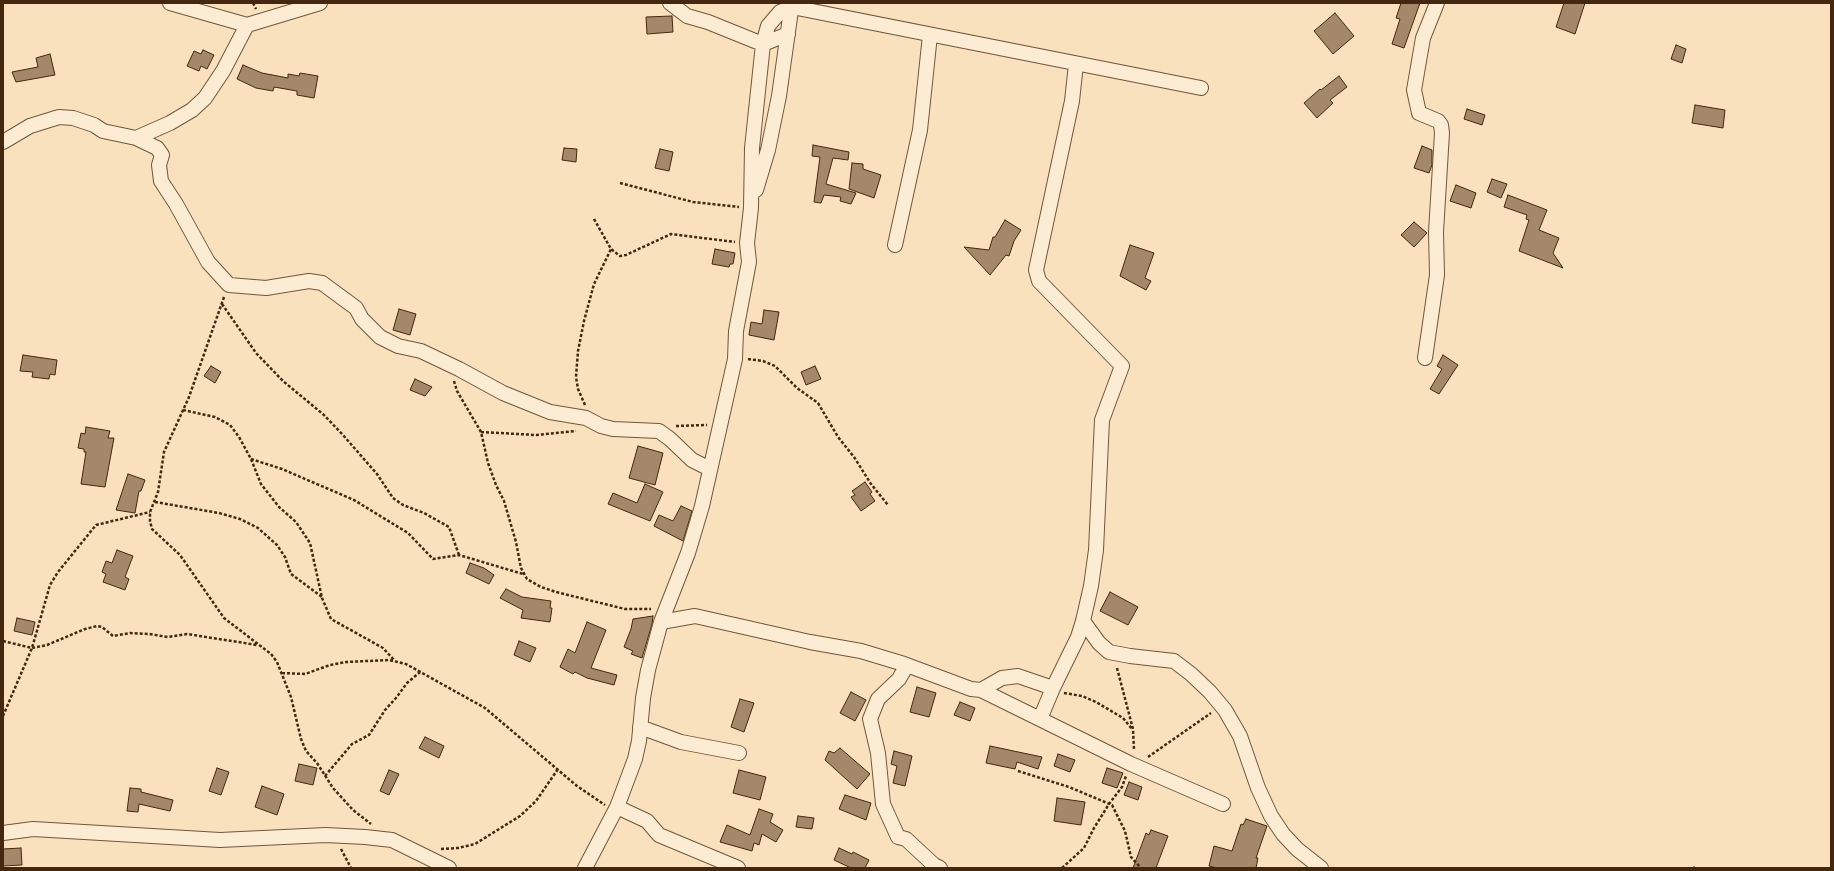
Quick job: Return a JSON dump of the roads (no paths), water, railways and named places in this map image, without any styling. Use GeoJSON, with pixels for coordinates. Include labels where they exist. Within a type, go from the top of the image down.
{"type":"FeatureCollection","features":[{"type":"Feature","properties":{"kind":"street"},"geometry":{"type":"LineString","coordinates":[[170,3],[247,25],[320,3]]}},
{"type":"Feature","properties":{"kind":"street"},"geometry":{"type":"LineString","coordinates":[[670,3],[687,16],[763,44],[788,34]]}},
{"type":"Feature","properties":{"kind":"street"},"geometry":{"type":"LineString","coordinates":[[1425,358],[1437,274],[1436,232],[1442,133],[1441,125],[1438,121],[1419,113],[1414,90],[1423,38],[1437,3]]}},
{"type":"Feature","properties":{"kind":"street"},"geometry":{"type":"LineString","coordinates":[[751,208],[768,150],[779,96],[792,5]]}},
{"type":"Feature","properties":{"kind":"street"},"geometry":{"type":"LineString","coordinates":[[585,868],[617,807],[635,759],[647,677],[664,615],[695,531],[702,506],[735,359],[736,331],[749,262],[747,243],[751,208],[752,148],[763,44],[768,26],[780,12],[792,5],[930,36],[1201,88]]}},
{"type":"Feature","properties":{"kind":"street"},"geometry":{"type":"LineString","coordinates":[[136,138],[170,123],[192,110],[205,98],[223,71],[247,25]]}},
{"type":"Feature","properties":{"kind":"street"},"geometry":{"type":"LineString","coordinates":[[895,245],[920,130],[930,36]]}},
{"type":"Feature","properties":{"kind":"street"},"geometry":{"type":"LineString","coordinates":[[1040,719],[1078,637],[1083,621],[1096,550],[1102,420],[1122,366],[1039,281],[1036,270],[1072,101],[1076,64]]}},
{"type":"Feature","properties":{"kind":"street"},"geometry":{"type":"LineString","coordinates":[[3,142],[30,126],[58,117],[73,118],[94,125],[102,131],[136,138],[157,148],[162,155],[159,165],[161,181],[176,204],[208,262],[229,285],[266,288],[309,281],[322,283],[356,308],[362,319],[380,337],[398,346],[421,351],[503,393],[550,412],[580,417],[593,421],[601,426],[613,429],[659,431],[670,439],[692,460],[710,470]]}},
{"type":"Feature","properties":{"kind":"street"},"geometry":{"type":"LineString","coordinates":[[664,615],[695,616],[810,642],[861,651],[907,665],[971,689],[981,690],[1131,764],[1223,804]]}},
{"type":"Feature","properties":{"kind":"street"},"geometry":{"type":"LineString","coordinates":[[1083,621],[1099,643],[1109,652],[1168,660],[1178,663],[1201,683],[1221,704],[1240,736],[1261,794],[1271,816],[1282,834],[1297,849],[1321,868]]}},
{"type":"Feature","properties":{"kind":"street"},"geometry":{"type":"LineString","coordinates":[[907,665],[899,679],[878,699],[870,719],[878,753],[883,804],[898,837],[906,839],[934,865],[940,868]]}},
{"type":"Feature","properties":{"kind":"street"},"geometry":{"type":"LineString","coordinates":[[981,690],[1002,678],[1018,676],[1052,691]]}},
{"type":"Feature","properties":{"kind":"street"},"geometry":{"type":"LineString","coordinates":[[640,727],[681,742],[739,753]]}},
{"type":"Feature","properties":{"kind":"street"},"geometry":{"type":"LineString","coordinates":[[617,807],[647,821],[659,835],[738,868]]}},
{"type":"Feature","properties":{"kind":"street"},"geometry":{"type":"LineString","coordinates":[[3,833],[41,830],[220,840],[333,835],[366,837],[392,840],[449,868]]}}]}
